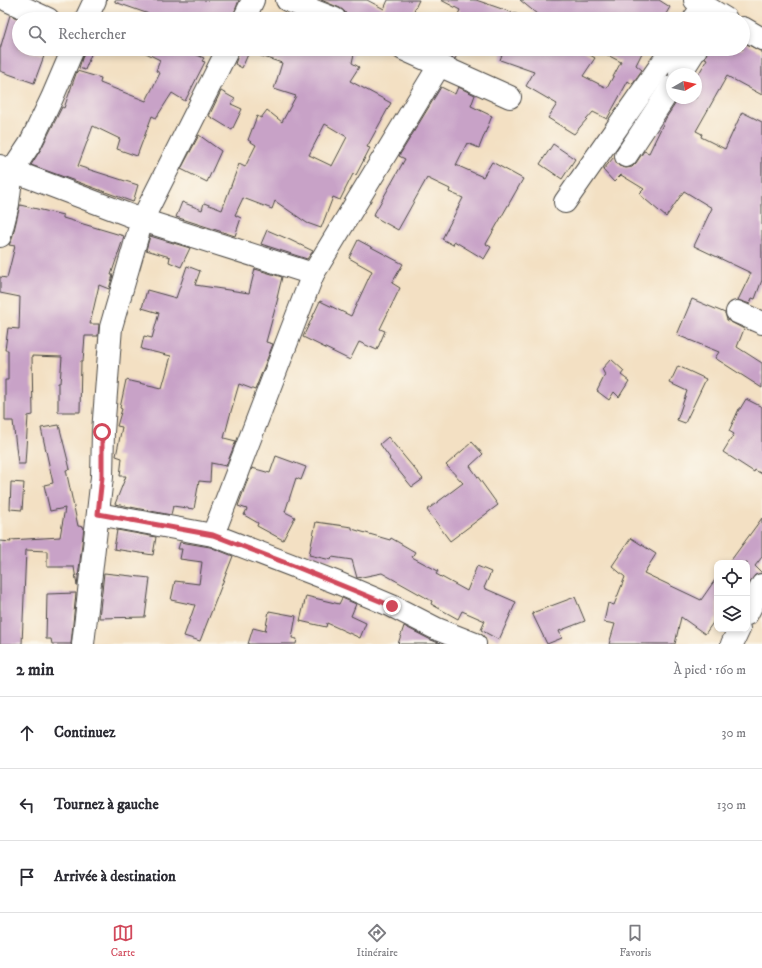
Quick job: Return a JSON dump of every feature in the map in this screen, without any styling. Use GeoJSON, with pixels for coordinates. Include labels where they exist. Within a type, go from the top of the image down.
{"type":"FeatureCollection","features":[{"type":"Feature","properties":{"kind":"main road"},"geometry":{"type":"LineString","coordinates":[[7,0],[33,12]]}},
{"type":"Feature","properties":{"kind":"main road"},"geometry":{"type":"LineString","coordinates":[[89,12],[95,0]]}},
{"type":"Feature","properties":{"kind":"main road"},"geometry":{"type":"LineString","coordinates":[[247,12],[253,0]]}},
{"type":"Feature","properties":{"kind":"main road"},"geometry":{"type":"LineString","coordinates":[[287,0],[317,12]]}},
{"type":"Feature","properties":{"kind":"main road"},"geometry":{"type":"LineString","coordinates":[[750,32],[762,39]]}},
{"type":"Feature","properties":{"kind":"main road"},"geometry":{"type":"LineString","coordinates":[[0,236],[8,204],[6,168],[30,144],[70,56]]}},
{"type":"Feature","properties":{"kind":"main road"},"geometry":{"type":"LineString","coordinates":[[83,644],[102,477],[103,417],[110,327],[142,220],[224,56]]}},
{"type":"Feature","properties":{"kind":"main road"},"geometry":{"type":"LineString","coordinates":[[418,56],[510,97]]}},
{"type":"Feature","properties":{"kind":"main road"},"geometry":{"type":"LineString","coordinates":[[564,202],[667,56]]}},
{"type":"Feature","properties":{"kind":"main road"},"geometry":{"type":"LineString","coordinates":[[684,68],[692,56]]}},
{"type":"Feature","properties":{"kind":"main road"},"geometry":{"type":"LineString","coordinates":[[213,535],[313,274],[439,66]]}},
{"type":"Feature","properties":{"kind":"main road"},"geometry":{"type":"LineString","coordinates":[[626,156],[666,95]]}},
{"type":"Feature","properties":{"kind":"main road"},"geometry":{"type":"LineString","coordinates":[[6,168],[142,220],[313,274]]}},
{"type":"Feature","properties":{"kind":"main road"},"geometry":{"type":"LineString","coordinates":[[737,312],[762,322]]}},
{"type":"Feature","properties":{"kind":"main road"},"geometry":{"type":"LineString","coordinates":[[98,514],[213,535],[338,583],[392,606],[437,629],[475,644]]}},
{"type":"Feature","properties":{"kind":"main road"},"geometry":{"type":"LineString","coordinates":[[750,608],[762,585]]}},
{"type":"Feature","properties":{"kind":"main road"},"geometry":{"type":"LineString","coordinates":[[732,644],[738,632]]}},
{"type":"Feature","properties":{"kind":"building"},"geometry":{"type":"Polygon","coordinates":[[[115,0],[239,0],[235,12],[143,12],[115,2],[115,0]]]}},
{"type":"Feature","properties":{"kind":"building"},"geometry":{"type":"Polygon","coordinates":[[[321,0],[367,0],[384,9],[388,0],[419,0],[413,12],[345,12],[340,8],[321,0]]]}},
{"type":"Feature","properties":{"kind":"building"},"geometry":{"type":"Polygon","coordinates":[[[441,0],[476,0],[511,12],[459,12],[460,10],[441,0]]]}},
{"type":"Feature","properties":{"kind":"building"},"geometry":{"type":"Polygon","coordinates":[[[520,0],[659,0],[670,7],[667,12],[535,12],[520,0]]]}},
{"type":"Feature","properties":{"kind":"building"},"geometry":{"type":"Polygon","coordinates":[[[10,15],[12,16],[12,56],[44,56],[34,83],[0,71],[0,49],[10,15]]]}},
{"type":"Feature","properties":{"kind":"building"},"geometry":{"type":"Polygon","coordinates":[[[750,46],[762,52],[762,95],[727,76],[696,131],[702,134],[701,137],[725,149],[742,112],[762,122],[762,280],[755,299],[752,298],[750,304],[738,300],[751,273],[694,246],[712,208],[684,191],[666,217],[639,194],[644,189],[621,175],[614,182],[603,170],[614,157],[619,166],[626,168],[632,167],[644,151],[649,153],[666,118],[675,104],[702,104],[702,68],[707,59],[705,58],[706,56],[750,56],[750,46]]]}},
{"type":"Feature","properties":{"kind":"building"},"geometry":{"type":"Polygon","coordinates":[[[83,56],[90,56],[85,70],[79,68],[83,56]]]}},
{"type":"Feature","properties":{"kind":"building"},"geometry":{"type":"Polygon","coordinates":[[[152,56],[199,56],[204,58],[202,61],[205,62],[185,101],[172,93],[156,118],[152,116],[137,156],[117,149],[120,139],[93,126],[78,166],[138,185],[133,202],[31,165],[41,149],[62,107],[64,108],[77,71],[101,78],[100,83],[146,101],[160,73],[156,71],[160,60],[152,56]]]}},
{"type":"Feature","properties":{"kind":"building"},"geometry":{"type":"Polygon","coordinates":[[[238,56],[247,56],[242,68],[235,64],[238,56]]]}},
{"type":"Feature","properties":{"kind":"building"},"geometry":{"type":"Polygon","coordinates":[[[261,56],[354,56],[352,63],[359,67],[350,81],[391,103],[367,147],[370,148],[356,175],[353,174],[340,200],[333,197],[321,228],[307,223],[275,201],[272,209],[243,198],[235,215],[241,218],[235,236],[176,217],[182,202],[202,210],[204,203],[222,210],[239,164],[245,167],[256,145],[248,140],[257,116],[261,118],[267,110],[282,122],[296,96],[274,89],[282,63],[261,56]],[[325,124],[309,155],[332,166],[347,137],[325,124]]]}},
{"type":"Feature","properties":{"kind":"building"},"geometry":{"type":"Polygon","coordinates":[[[449,56],[456,56],[455,59],[449,56]]]}},
{"type":"Feature","properties":{"kind":"building"},"geometry":{"type":"Polygon","coordinates":[[[501,56],[592,56],[595,58],[583,76],[607,88],[621,62],[609,56],[640,56],[636,65],[642,70],[632,84],[628,81],[607,119],[593,112],[574,134],[548,118],[557,104],[526,86],[534,72],[500,60],[501,56]]]}},
{"type":"Feature","properties":{"kind":"building"},"geometry":{"type":"Polygon","coordinates":[[[441,87],[455,94],[458,87],[475,95],[471,106],[492,116],[479,148],[467,143],[456,165],[483,177],[492,162],[523,179],[486,244],[491,247],[484,259],[454,241],[453,245],[442,239],[463,198],[449,192],[450,189],[427,178],[398,230],[373,216],[405,159],[399,156],[441,87]]]}},
{"type":"Feature","properties":{"kind":"building"},"geometry":{"type":"Polygon","coordinates":[[[221,91],[235,99],[231,104],[242,109],[232,130],[209,116],[221,91]]]}},
{"type":"Feature","properties":{"kind":"building"},"geometry":{"type":"Polygon","coordinates":[[[199,135],[221,151],[207,182],[181,169],[199,135]]]}},
{"type":"Feature","properties":{"kind":"building"},"geometry":{"type":"Polygon","coordinates":[[[553,144],[575,159],[562,179],[540,164],[553,144]]]}},
{"type":"Feature","properties":{"kind":"building"},"geometry":{"type":"Polygon","coordinates":[[[20,205],[63,215],[63,218],[124,236],[111,275],[113,275],[109,289],[99,285],[90,324],[99,324],[98,336],[85,336],[83,361],[81,361],[80,412],[58,412],[58,383],[60,383],[62,357],[32,356],[33,415],[28,416],[25,464],[18,464],[13,421],[5,421],[5,380],[8,380],[8,350],[5,350],[8,328],[19,329],[20,297],[0,293],[0,277],[7,278],[15,246],[9,245],[12,239],[20,205]]]}},
{"type":"Feature","properties":{"kind":"building"},"geometry":{"type":"Polygon","coordinates":[[[267,230],[313,251],[307,259],[261,244],[267,230]]]}},
{"type":"Feature","properties":{"kind":"building"},"geometry":{"type":"Polygon","coordinates":[[[150,236],[190,248],[181,267],[169,262],[170,257],[146,250],[150,236]]]}},
{"type":"Feature","properties":{"kind":"building"},"geometry":{"type":"Polygon","coordinates":[[[358,240],[403,264],[392,283],[400,288],[380,329],[385,331],[377,350],[359,342],[350,360],[303,337],[320,301],[351,316],[372,271],[349,258],[358,240]]]}},
{"type":"Feature","properties":{"kind":"building"},"geometry":{"type":"Polygon","coordinates":[[[187,266],[200,271],[195,285],[249,293],[255,269],[282,277],[266,342],[273,344],[255,390],[239,384],[224,438],[236,441],[226,466],[211,463],[210,482],[199,481],[194,509],[173,506],[171,515],[115,504],[126,476],[120,476],[122,458],[116,456],[122,427],[117,426],[122,409],[120,408],[126,380],[162,388],[171,356],[141,349],[144,336],[152,338],[159,313],[142,308],[147,290],[176,298],[187,266]]]}},
{"type":"Feature","properties":{"kind":"building"},"geometry":{"type":"Polygon","coordinates":[[[692,299],[725,313],[727,320],[744,329],[737,347],[762,363],[762,388],[715,358],[719,352],[677,335],[692,299]]]}},
{"type":"Feature","properties":{"kind":"building"},"geometry":{"type":"Polygon","coordinates":[[[611,359],[624,371],[621,375],[629,381],[619,397],[614,392],[609,400],[597,391],[605,375],[602,369],[611,359]]]}},
{"type":"Feature","properties":{"kind":"building"},"geometry":{"type":"Polygon","coordinates":[[[678,366],[706,379],[685,423],[677,420],[687,391],[670,383],[678,366]]]}},
{"type":"Feature","properties":{"kind":"building"},"geometry":{"type":"Polygon","coordinates":[[[746,399],[762,407],[762,474],[755,470],[754,472],[723,452],[734,434],[729,431],[739,409],[746,399]]]}},
{"type":"Feature","properties":{"kind":"building"},"geometry":{"type":"Polygon","coordinates":[[[59,425],[70,469],[66,470],[78,526],[84,527],[77,586],[74,567],[47,567],[47,551],[26,550],[22,644],[0,644],[0,541],[11,542],[10,540],[60,537],[65,508],[50,511],[44,485],[53,483],[41,428],[59,425]]]}},
{"type":"Feature","properties":{"kind":"building"},"geometry":{"type":"Polygon","coordinates":[[[388,437],[423,479],[412,487],[389,459],[390,458],[380,444],[388,437]]]}},
{"type":"Feature","properties":{"kind":"building"},"geometry":{"type":"Polygon","coordinates":[[[472,442],[483,454],[470,466],[498,505],[450,541],[427,510],[463,483],[446,465],[472,442]]]}},
{"type":"Feature","properties":{"kind":"building"},"geometry":{"type":"Polygon","coordinates":[[[276,456],[306,467],[301,480],[296,478],[285,512],[295,517],[283,540],[257,526],[258,523],[244,515],[247,509],[238,506],[252,468],[270,473],[276,456]]]}},
{"type":"Feature","properties":{"kind":"building"},"geometry":{"type":"Polygon","coordinates":[[[11,482],[24,483],[22,510],[10,509],[11,482]]]}},
{"type":"Feature","properties":{"kind":"building"},"geometry":{"type":"Polygon","coordinates":[[[762,518],[762,557],[755,566],[762,573],[755,575],[750,583],[750,560],[731,560],[762,518]]]}},
{"type":"Feature","properties":{"kind":"building"},"geometry":{"type":"Polygon","coordinates":[[[316,522],[352,527],[352,529],[390,540],[391,538],[415,552],[412,557],[438,571],[436,574],[467,591],[477,566],[491,572],[484,588],[516,602],[499,640],[481,630],[485,621],[462,611],[458,619],[431,604],[432,601],[382,573],[357,578],[352,560],[332,557],[331,560],[309,555],[316,522]]]}},
{"type":"Feature","properties":{"kind":"building"},"geometry":{"type":"Polygon","coordinates":[[[117,530],[156,537],[153,555],[114,549],[117,530]]]}},
{"type":"Feature","properties":{"kind":"building"},"geometry":{"type":"Polygon","coordinates":[[[631,538],[656,554],[644,573],[701,600],[714,581],[714,621],[705,634],[681,617],[675,644],[609,644],[615,624],[604,622],[608,603],[614,605],[625,577],[612,566],[631,538]]]}},
{"type":"Feature","properties":{"kind":"building"},"geometry":{"type":"Polygon","coordinates":[[[180,542],[210,547],[233,556],[200,641],[184,636],[195,605],[171,600],[175,581],[199,584],[202,562],[180,559],[182,549],[178,549],[180,542]]]}},
{"type":"Feature","properties":{"kind":"building"},"geometry":{"type":"Polygon","coordinates":[[[104,573],[150,578],[145,617],[99,618],[104,573]]]}},
{"type":"Feature","properties":{"kind":"building"},"geometry":{"type":"Polygon","coordinates":[[[76,593],[71,644],[52,644],[51,639],[46,639],[47,594],[76,593]]]}},
{"type":"Feature","properties":{"kind":"building"},"geometry":{"type":"Polygon","coordinates":[[[306,596],[339,604],[342,598],[356,604],[351,616],[366,623],[360,638],[327,623],[326,627],[300,621],[306,596]]]}},
{"type":"Feature","properties":{"kind":"building"},"geometry":{"type":"Polygon","coordinates":[[[575,597],[585,621],[559,631],[562,638],[547,644],[532,613],[575,597]]]}},
{"type":"Feature","properties":{"kind":"building"},"geometry":{"type":"Polygon","coordinates":[[[269,611],[296,616],[292,638],[297,639],[296,644],[248,644],[253,628],[265,631],[269,611]]]}},
{"type":"Feature","properties":{"kind":"building"},"geometry":{"type":"Polygon","coordinates":[[[404,626],[431,640],[441,644],[398,644],[404,626]]]}},
{"type":"Feature","properties":{"kind":"route"},"geometry":{"type":"LineString","coordinates":[[102,432],[102,477],[98,514],[213,535],[338,583],[392,606]]}}]}
